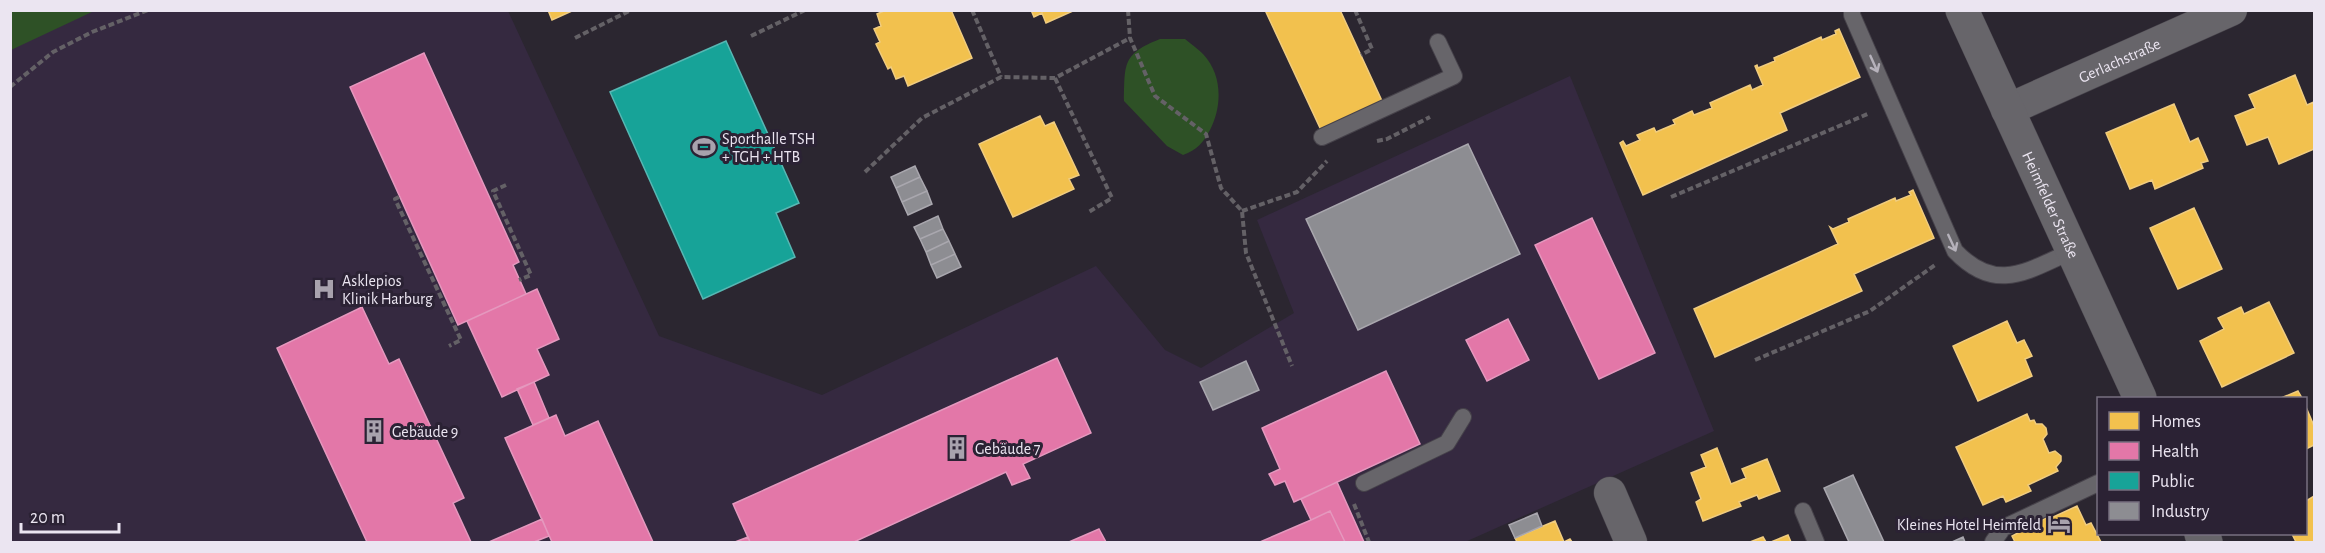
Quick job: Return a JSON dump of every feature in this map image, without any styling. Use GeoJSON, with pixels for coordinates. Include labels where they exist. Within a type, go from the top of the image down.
{"type":"FeatureCollection","features":[{"type":"Feature","properties":{"kind":"street","name":"Heimfelder Straße"},"geometry":{"type":"LineString","coordinates":[[1962,10],[2139,397]]}},
{"type":"Feature","properties":{"kind":"street","name":"Gerlachstraße"},"geometry":{"type":"LineString","coordinates":[[2007,110],[2230,10]]}},
{"type":"Feature","properties":{"kind":"street"},"geometry":{"type":"LineString","coordinates":[[1610,493],[1631,543]]}},
{"type":"Feature","properties":{"kind":"lane"},"geometry":{"type":"LineString","coordinates":[[1852,10],[1852,15],[1955,251],[1968,265],[1986,273],[2012,276],[2028,272],[2072,251]]}},
{"type":"Feature","properties":{"kind":"lane"},"geometry":{"type":"LineString","coordinates":[[1322,137],[1454,76],[1438,42]]}},
{"type":"Feature","properties":{"kind":"lane"},"geometry":{"type":"LineString","coordinates":[[1364,483],[1447,444],[1463,417]]}},
{"type":"Feature","properties":{"kind":"lane"},"geometry":{"type":"LineString","coordinates":[[1993,543],[2003,528],[2097,483]]}},
{"type":"Feature","properties":{"kind":"lane"},"geometry":{"type":"LineString","coordinates":[[1803,511],[1816,543]]}},
{"type":"Feature","properties":{"kind":"path"},"geometry":{"type":"LineString","coordinates":[[10,87],[53,52],[92,32],[148,10]]}},
{"type":"Feature","properties":{"kind":"path"},"geometry":{"type":"LineString","coordinates":[[575,38],[631,10]]}},
{"type":"Feature","properties":{"kind":"path"},"geometry":{"type":"LineString","coordinates":[[751,36],[805,10]]}},
{"type":"Feature","properties":{"kind":"path"},"geometry":{"type":"LineString","coordinates":[[972,10],[1001,77]]}},
{"type":"Feature","properties":{"kind":"path"},"geometry":{"type":"LineString","coordinates":[[1128,10],[1130,38],[1155,96],[1206,134],[1221,188],[1242,211],[1246,253],[1292,366]]}},
{"type":"Feature","properties":{"kind":"path"},"geometry":{"type":"LineString","coordinates":[[1355,10],[1372,49],[1361,55]]}},
{"type":"Feature","properties":{"kind":"path"},"geometry":{"type":"LineString","coordinates":[[1632,10],[1641,10]]}},
{"type":"Feature","properties":{"kind":"path"},"geometry":{"type":"LineString","coordinates":[[865,171],[922,118],[1001,77],[1055,78],[1130,38]]}},
{"type":"Feature","properties":{"kind":"path"},"geometry":{"type":"LineString","coordinates":[[1055,78],[1112,198],[1087,213]]}},
{"type":"Feature","properties":{"kind":"path"},"geometry":{"type":"LineString","coordinates":[[1671,197],[1892,104]]}},
{"type":"Feature","properties":{"kind":"path"},"geometry":{"type":"LineString","coordinates":[[1367,144],[1387,139],[1427,119]]}},
{"type":"Feature","properties":{"kind":"path"},"geometry":{"type":"LineString","coordinates":[[1242,211],[1297,192],[1329,159]]}},
{"type":"Feature","properties":{"kind":"path"},"geometry":{"type":"LineString","coordinates":[[506,185],[493,191],[531,275],[519,280]]}},
{"type":"Feature","properties":{"kind":"path"},"geometry":{"type":"LineString","coordinates":[[399,197],[394,199],[461,340],[449,346]]}},
{"type":"Feature","properties":{"kind":"path"},"geometry":{"type":"LineString","coordinates":[[1755,360],[1870,311],[1955,251]]}},
{"type":"Feature","properties":{"kind":"path"},"geometry":{"type":"LineString","coordinates":[[1364,483],[1355,493],[1354,509],[1369,543]]}},
{"type":"Feature","properties":{"kind":"shaded area","name":"Asklepios Klinik Harburg"},"geometry":{"type":"Polygon","coordinates":[[[10,11],[508,11],[659,336],[822,395],[1096,266],[1165,350],[1201,368],[1294,313],[1257,220],[1570,76],[1714,431],[1465,542],[11,542],[10,11]]]}},
{"type":"Feature","properties":{"kind":"green space"},"geometry":{"type":"Polygon","coordinates":[[[11,10],[94,10],[94,11],[11,50],[11,10]]]}},
{"type":"Feature","properties":{"kind":"green space"},"geometry":{"type":"Polygon","coordinates":[[[1160,39],[1185,39],[1210,62],[1217,81],[1217,111],[1210,130],[1199,146],[1183,155],[1167,146],[1124,101],[1126,69],[1132,55],[1160,39]]]}},
{"type":"Feature","properties":{"kind":"building: Homes"},"geometry":{"type":"Polygon","coordinates":[[[548,10],[574,10],[552,20],[548,10]]]}},
{"type":"Feature","properties":{"kind":"building: Homes"},"geometry":{"type":"Polygon","coordinates":[[[886,10],[951,10],[972,58],[908,86],[904,76],[896,79],[891,67],[888,69],[876,44],[880,42],[874,29],[881,26],[877,14],[886,10]]]}},
{"type":"Feature","properties":{"kind":"building: Homes"},"geometry":{"type":"Polygon","coordinates":[[[1031,10],[1075,10],[1046,23],[1042,13],[1034,17],[1031,10]]]}},
{"type":"Feature","properties":{"kind":"building: Homes"},"geometry":{"type":"Polygon","coordinates":[[[1265,10],[1340,10],[1382,101],[1321,130],[1265,10]]]}},
{"type":"Feature","properties":{"kind":"building: Homes"},"geometry":{"type":"Polygon","coordinates":[[[1839,29],[1860,77],[1780,113],[1787,130],[1643,195],[1620,143],[1623,141],[1626,146],[1640,140],[1637,135],[1654,128],[1656,132],[1675,124],[1673,120],[1692,111],[1694,115],[1712,108],[1710,103],[1750,85],[1752,90],[1763,85],[1755,66],[1757,65],[1758,68],[1775,61],[1774,58],[1821,37],[1822,40],[1836,34],[1835,31],[1839,29]]]}},
{"type":"Feature","properties":{"kind":"building: Homes"},"geometry":{"type":"Polygon","coordinates":[[[2295,75],[2307,105],[2314,102],[2314,149],[2279,164],[2268,137],[2247,145],[2235,116],[2255,108],[2249,95],[2295,75]]]}},
{"type":"Feature","properties":{"kind":"building: Homes"},"geometry":{"type":"Polygon","coordinates":[[[2174,104],[2190,142],[2198,138],[2208,161],[2201,163],[2203,168],[2155,189],[2152,180],[2130,189],[2106,133],[2174,104]]]}},
{"type":"Feature","properties":{"kind":"building: Homes"},"geometry":{"type":"Polygon","coordinates":[[[1040,116],[1045,126],[1054,122],[1079,175],[1069,179],[1074,189],[1013,217],[979,144],[1040,116]]]}},
{"type":"Feature","properties":{"kind":"building: Homes"},"geometry":{"type":"Polygon","coordinates":[[[1913,190],[1934,238],[1854,274],[1862,291],[1715,357],[1694,309],[1838,244],[1830,227],[1833,229],[1849,222],[1848,219],[1895,198],[1896,201],[1911,195],[1909,192],[1913,190]]]}},
{"type":"Feature","properties":{"kind":"building: Homes"},"geometry":{"type":"Polygon","coordinates":[[[2194,208],[2222,269],[2178,289],[2150,228],[2194,208]]]}},
{"type":"Feature","properties":{"kind":"building: Homes"},"geometry":{"type":"Polygon","coordinates":[[[2269,302],[2294,353],[2222,387],[2200,341],[2224,329],[2218,318],[2241,307],[2244,314],[2269,302]]]}},
{"type":"Feature","properties":{"kind":"building: Homes"},"geometry":{"type":"Polygon","coordinates":[[[2007,321],[2017,343],[2024,340],[2032,356],[2025,359],[2032,376],[1978,401],[1953,346],[2007,321]]]}},
{"type":"Feature","properties":{"kind":"building: Homes"},"geometry":{"type":"Polygon","coordinates":[[[2298,391],[2301,397],[2283,397],[2298,391]]]}},
{"type":"Feature","properties":{"kind":"building: Homes"},"geometry":{"type":"Polygon","coordinates":[[[2307,409],[2314,426],[2314,445],[2307,448],[2307,409]]]}},
{"type":"Feature","properties":{"kind":"building: Homes"},"geometry":{"type":"Polygon","coordinates":[[[2027,414],[2030,421],[2034,420],[2036,424],[2042,424],[2046,428],[2047,434],[2043,439],[2049,453],[2055,451],[2061,456],[2061,461],[2056,467],[2058,471],[2028,485],[2031,491],[2006,502],[2003,496],[1983,505],[1956,447],[2027,414]]]}},
{"type":"Feature","properties":{"kind":"building: Homes"},"geometry":{"type":"Polygon","coordinates":[[[1717,448],[1731,484],[1746,478],[1742,469],[1767,459],[1780,491],[1759,499],[1757,495],[1739,502],[1741,506],[1703,521],[1696,502],[1701,499],[1691,473],[1706,467],[1701,455],[1717,448]]]}},
{"type":"Feature","properties":{"kind":"building: Homes"},"geometry":{"type":"Polygon","coordinates":[[[2314,496],[2314,542],[2296,542],[2292,535],[2307,535],[2307,500],[2314,496]]]}},
{"type":"Feature","properties":{"kind":"building: Homes","name":"Kleines Hotel Heimfeld"},"geometry":{"type":"Polygon","coordinates":[[[2077,506],[2086,525],[2091,523],[2101,542],[2015,542],[2012,536],[2049,516],[2049,519],[2077,506]]]}},
{"type":"Feature","properties":{"kind":"building: Homes"},"geometry":{"type":"Polygon","coordinates":[[[1555,521],[1564,542],[1517,542],[1515,538],[1555,521]]]}},
{"type":"Feature","properties":{"kind":"building: Homes"},"geometry":{"type":"Polygon","coordinates":[[[1788,535],[1791,542],[1771,542],[1788,535]]]}},
{"type":"Feature","properties":{"kind":"building: Homes"},"geometry":{"type":"Polygon","coordinates":[[[1763,537],[1766,542],[1750,542],[1763,537]]]}},
{"type":"Feature","properties":{"kind":"building: Health"},"geometry":{"type":"Polygon","coordinates":[[[424,53],[519,262],[513,265],[526,294],[458,325],[350,87],[424,53]]]}},
{"type":"Feature","properties":{"kind":"building: Health"},"geometry":{"type":"Polygon","coordinates":[[[1592,218],[1655,353],[1599,379],[1535,245],[1592,218]]]}},
{"type":"Feature","properties":{"kind":"building: Health"},"geometry":{"type":"Polygon","coordinates":[[[537,289],[559,339],[537,349],[549,375],[502,397],[467,321],[537,289]]]}},
{"type":"Feature","properties":{"kind":"building: Health","name":"Gebäude 9"},"geometry":{"type":"Polygon","coordinates":[[[362,307],[389,364],[399,359],[464,498],[453,503],[471,542],[367,542],[277,348],[362,307]]]}},
{"type":"Feature","properties":{"kind":"building: Health"},"geometry":{"type":"Polygon","coordinates":[[[1508,319],[1529,360],[1487,381],[1466,340],[1508,319]]]}},
{"type":"Feature","properties":{"kind":"building: Health","name":"Gebäude 7"},"geometry":{"type":"Polygon","coordinates":[[[1057,358],[1091,433],[1023,464],[1030,478],[1012,485],[1006,472],[854,542],[750,542],[733,504],[1057,358]]]}},
{"type":"Feature","properties":{"kind":"building: Health"},"geometry":{"type":"Polygon","coordinates":[[[1386,371],[1420,444],[1294,502],[1285,481],[1275,485],[1269,474],[1280,469],[1262,428],[1386,371]]]}},
{"type":"Feature","properties":{"kind":"building: Health"},"geometry":{"type":"Polygon","coordinates":[[[534,382],[549,418],[533,425],[517,389],[534,382]]]}},
{"type":"Feature","properties":{"kind":"building: Health"},"geometry":{"type":"Polygon","coordinates":[[[556,415],[565,436],[598,421],[653,542],[552,542],[505,438],[556,415]]]}},
{"type":"Feature","properties":{"kind":"building: Health"},"geometry":{"type":"Polygon","coordinates":[[[1337,482],[1364,542],[1345,542],[1330,511],[1311,520],[1301,499],[1337,482]]]}},
{"type":"Feature","properties":{"kind":"building: Health"},"geometry":{"type":"Polygon","coordinates":[[[1330,511],[1345,542],[1260,542],[1311,520],[1330,511]]]}},
{"type":"Feature","properties":{"kind":"building: Health"},"geometry":{"type":"Polygon","coordinates":[[[542,519],[549,536],[534,542],[489,542],[542,519]]]}},
{"type":"Feature","properties":{"kind":"building: Health"},"geometry":{"type":"Polygon","coordinates":[[[1099,529],[1106,542],[1069,542],[1099,529]]]}},
{"type":"Feature","properties":{"kind":"building: Health"},"geometry":{"type":"Polygon","coordinates":[[[748,537],[750,542],[735,542],[748,537]]]}},
{"type":"Feature","properties":{"kind":"building: Public","name":"Sporthalle TSH + TGH + HTB"},"geometry":{"type":"Polygon","coordinates":[[[726,41],[799,203],[776,213],[795,257],[703,299],[610,92],[726,41]]]}},
{"type":"Feature","properties":{"kind":"building: Industry"},"geometry":{"type":"Polygon","coordinates":[[[1468,144],[1520,254],[1358,330],[1306,219],[1468,144]]]}},
{"type":"Feature","properties":{"kind":"building: Industry"},"geometry":{"type":"Polygon","coordinates":[[[915,166],[920,177],[896,188],[891,177],[915,166]]]}},
{"type":"Feature","properties":{"kind":"building: Industry"},"geometry":{"type":"Polygon","coordinates":[[[920,177],[927,191],[902,202],[896,188],[920,177]]]}},
{"type":"Feature","properties":{"kind":"building: Industry"},"geometry":{"type":"Polygon","coordinates":[[[927,191],[932,204],[908,215],[902,202],[927,191]]]}},
{"type":"Feature","properties":{"kind":"building: Industry"},"geometry":{"type":"Polygon","coordinates":[[[938,216],[943,229],[920,239],[914,227],[938,216]]]}},
{"type":"Feature","properties":{"kind":"building: Industry"},"geometry":{"type":"Polygon","coordinates":[[[943,229],[949,241],[926,252],[920,239],[943,229]]]}},
{"type":"Feature","properties":{"kind":"building: Industry"},"geometry":{"type":"Polygon","coordinates":[[[949,241],[955,254],[931,265],[926,252],[949,241]]]}},
{"type":"Feature","properties":{"kind":"building: Industry"},"geometry":{"type":"Polygon","coordinates":[[[955,254],[961,267],[937,278],[931,265],[955,254]]]}},
{"type":"Feature","properties":{"kind":"building: Industry"},"geometry":{"type":"Polygon","coordinates":[[[1246,361],[1259,390],[1213,410],[1200,382],[1246,361]]]}},
{"type":"Feature","properties":{"kind":"building: Industry"},"geometry":{"type":"Polygon","coordinates":[[[1853,475],[1884,542],[1849,542],[1824,488],[1853,475]]]}},
{"type":"Feature","properties":{"kind":"building: Industry"},"geometry":{"type":"Polygon","coordinates":[[[1537,513],[1542,526],[1515,538],[1509,525],[1537,513]]]}},
{"type":"Feature","properties":{"kind":"building: Industry"},"geometry":{"type":"Polygon","coordinates":[[[1963,537],[1965,542],[1952,542],[1963,537]]]}},
{"type":"Feature","properties":{"kind":"place","name":"Sporthalle TSH + TGH + HTB"},"geometry":{"type":"Point","coordinates":[704,147]}},
{"type":"Feature","properties":{"kind":"place","name":"Asklepios Klinik Harburg"},"geometry":{"type":"Point","coordinates":[324,289]}},
{"type":"Feature","properties":{"kind":"place","name":"Gebäude 9"},"geometry":{"type":"Point","coordinates":[374,431]}},
{"type":"Feature","properties":{"kind":"place","name":"Gebäude 7"},"geometry":{"type":"Point","coordinates":[957,448]}},
{"type":"Feature","properties":{"kind":"place","name":"Kleines Hotel Heimfeld"},"geometry":{"type":"Point","coordinates":[2059,524]}}]}
